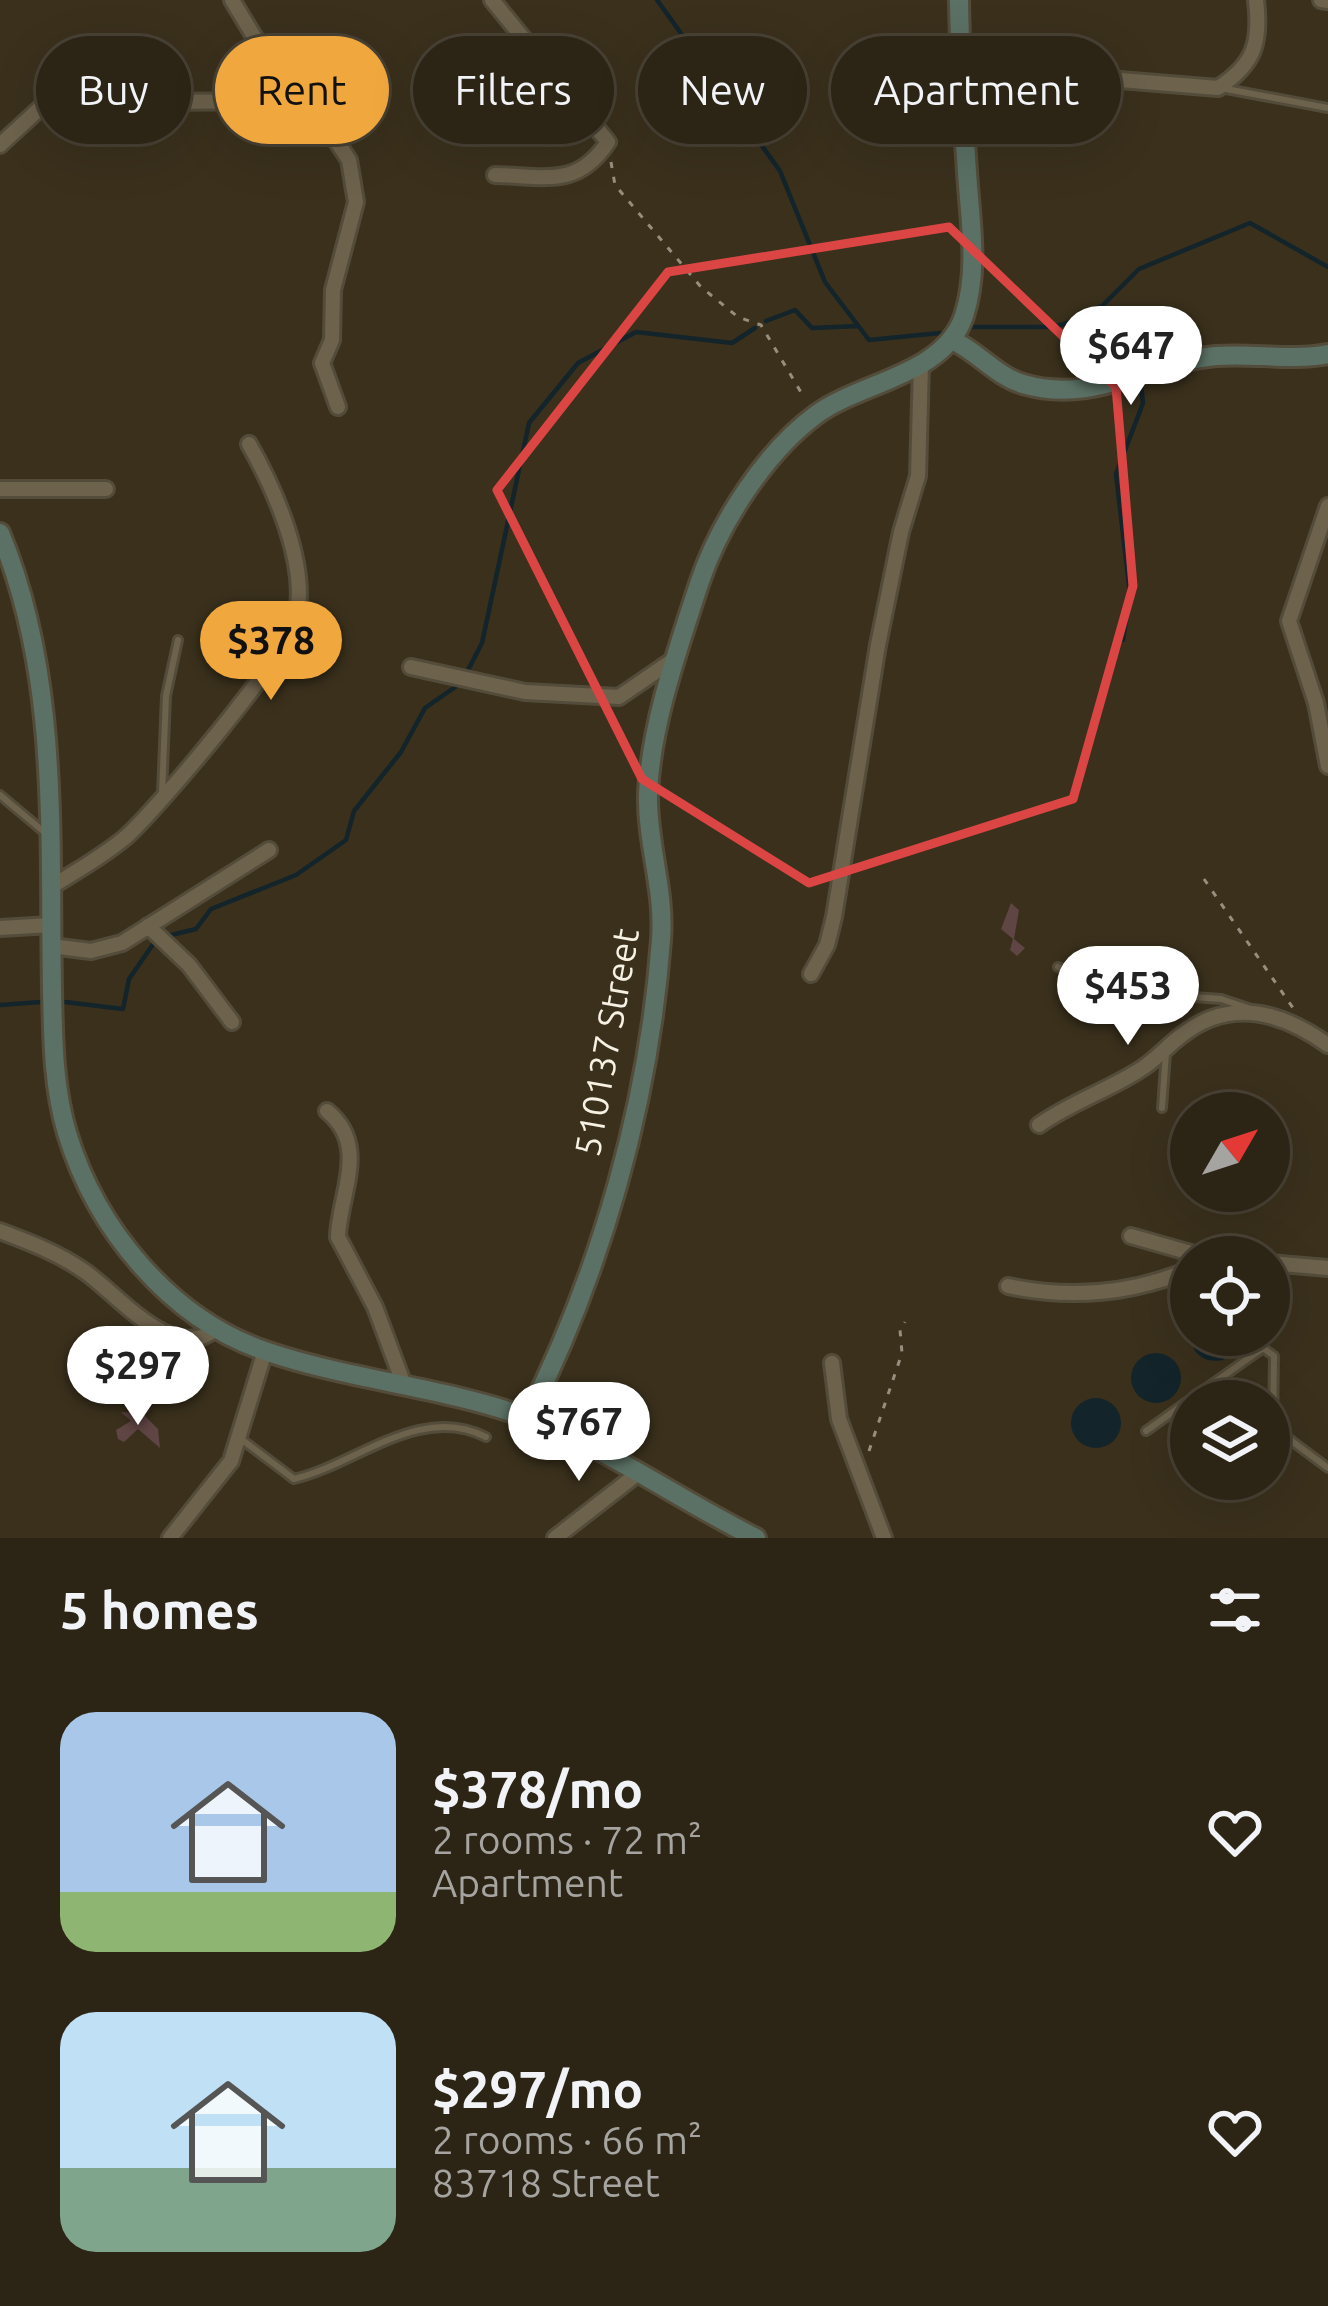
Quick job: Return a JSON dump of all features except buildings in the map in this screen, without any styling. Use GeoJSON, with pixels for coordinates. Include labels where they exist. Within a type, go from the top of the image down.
{"type":"FeatureCollection","features":[{"type":"Feature","properties":{"kind":"street"},"geometry":{"type":"LineString","coordinates":[[232,0],[251,36]]}},
{"type":"Feature","properties":{"kind":"street"},"geometry":{"type":"LineString","coordinates":[[492,0],[521,36]]}},
{"type":"Feature","properties":{"kind":"street"},"geometry":{"type":"LineString","coordinates":[[959,0],[960,36]]}},
{"type":"Feature","properties":{"kind":"street"},"geometry":{"type":"LineString","coordinates":[[1121,81],[1217,88],[1250,61],[1257,48],[1256,0]]}},
{"type":"Feature","properties":{"kind":"street"},"geometry":{"type":"LineString","coordinates":[[0,145],[50,99],[69,91],[142,102],[215,102]]}},
{"type":"Feature","properties":{"kind":"street"},"geometry":{"type":"LineString","coordinates":[[338,144],[354,179],[353,225],[333,290],[332,340],[322,363],[338,407]]}},
{"type":"Feature","properties":{"kind":"street"},"geometry":{"type":"LineString","coordinates":[[495,175],[575,176],[589,170],[607,144]]}},
{"type":"Feature","properties":{"kind":"street"},"geometry":{"type":"LineString","coordinates":[[965,144],[973,261],[970,294],[952,340],[1017,383],[1065,391],[1108,387],[1216,356],[1303,359],[1328,354]]}},
{"type":"Feature","properties":{"kind":"street","name":"510137 Street"},"geometry":{"type":"LineString","coordinates":[[527,1418],[567,1333],[631,1131],[661,940],[662,901],[648,795],[678,657],[719,537],[782,446],[814,417],[921,364],[952,340]]}},
{"type":"Feature","properties":{"kind":"street"},"geometry":{"type":"LineString","coordinates":[[811,974],[827,945],[834,917],[878,645],[918,476],[921,364]]}},
{"type":"Feature","properties":{"kind":"street"},"geometry":{"type":"LineString","coordinates":[[51,887],[128,835],[250,691],[296,617],[291,553],[266,474],[249,444]]}},
{"type":"Feature","properties":{"kind":"street"},"geometry":{"type":"LineString","coordinates":[[0,489],[106,489]]}},
{"type":"Feature","properties":{"kind":"street"},"geometry":{"type":"LineString","coordinates":[[1328,506],[1289,621],[1316,703],[1328,766]]}},
{"type":"Feature","properties":{"kind":"street"},"geometry":{"type":"LineString","coordinates":[[0,533],[25,604],[42,681],[58,1088],[79,1166],[109,1224],[146,1271],[218,1328],[265,1351],[527,1418],[637,1474],[723,1530],[756,1538]]}},
{"type":"Feature","properties":{"kind":"street"},"geometry":{"type":"LineString","coordinates":[[411,667],[525,692],[620,697],[678,657]]}},
{"type":"Feature","properties":{"kind":"street"},"geometry":{"type":"LineString","coordinates":[[51,946],[105,949],[269,850]]}},
{"type":"Feature","properties":{"kind":"street"},"geometry":{"type":"LineString","coordinates":[[2,926],[51,925]]}},
{"type":"Feature","properties":{"kind":"street"},"geometry":{"type":"LineString","coordinates":[[148,926],[189,965],[232,1022]]}},
{"type":"Feature","properties":{"kind":"street"},"geometry":{"type":"LineString","coordinates":[[1039,1125],[1140,1070],[1210,1018],[1254,1010],[1307,1030],[1328,1045]]}},
{"type":"Feature","properties":{"kind":"street"},"geometry":{"type":"LineString","coordinates":[[327,1111],[343,1127],[350,1152],[349,1194],[338,1237],[375,1307],[404,1385]]}},
{"type":"Feature","properties":{"kind":"street"},"geometry":{"type":"LineString","coordinates":[[1131,1236],[1170,1247]]}},
{"type":"Feature","properties":{"kind":"street"},"geometry":{"type":"LineString","coordinates":[[4,1237],[83,1270],[170,1335],[200,1338],[218,1328]]}},
{"type":"Feature","properties":{"kind":"street"},"geometry":{"type":"LineString","coordinates":[[1290,1265],[1328,1268]]}},
{"type":"Feature","properties":{"kind":"street"},"geometry":{"type":"LineString","coordinates":[[1008,1286],[1052,1294],[1112,1291],[1170,1275]]}},
{"type":"Feature","properties":{"kind":"street"},"geometry":{"type":"LineString","coordinates":[[170,1538],[211,1492],[241,1438],[265,1351]]}},
{"type":"Feature","properties":{"kind":"street"},"geometry":{"type":"LineString","coordinates":[[832,1364],[838,1419],[884,1538]]}},
{"type":"Feature","properties":{"kind":"street"},"geometry":{"type":"LineString","coordinates":[[555,1538],[637,1474]]}},
{"type":"Feature","properties":{"kind":"lane"},"geometry":{"type":"LineString","coordinates":[[1217,88],[1328,108]]}},
{"type":"Feature","properties":{"kind":"lane"},"geometry":{"type":"LineString","coordinates":[[162,794],[166,696],[178,640]]}},
{"type":"Feature","properties":{"kind":"lane"},"geometry":{"type":"LineString","coordinates":[[0,795],[50,837]]}},
{"type":"Feature","properties":{"kind":"lane"},"geometry":{"type":"LineString","coordinates":[[1058,967],[1112,991],[1221,999],[1254,1010]]}},
{"type":"Feature","properties":{"kind":"lane"},"geometry":{"type":"LineString","coordinates":[[1162,1108],[1162,1069],[1171,1045]]}},
{"type":"Feature","properties":{"kind":"lane"},"geometry":{"type":"LineString","coordinates":[[1146,1431],[1263,1348],[1274,1356],[1274,1427],[1328,1468]]}},
{"type":"Feature","properties":{"kind":"lane"},"geometry":{"type":"LineString","coordinates":[[241,1438],[294,1479],[389,1438],[447,1429],[486,1437]]}},
{"type":"Feature","properties":{"kind":"path"},"geometry":{"type":"LineString","coordinates":[[608,144],[615,184],[700,287],[738,317],[761,325],[814,417]]}},
{"type":"Feature","properties":{"kind":"path"},"geometry":{"type":"LineString","coordinates":[[1204,879],[1307,1030]]}},
{"type":"Feature","properties":{"kind":"path"},"geometry":{"type":"LineString","coordinates":[[861,1470],[902,1353],[900,1330],[905,1322]]}},
{"type":"Feature","properties":{"kind":"highlighted area"},"geometry":{"type":"Polygon","coordinates":[[[949,227],[1116,387],[1133,586],[1073,799],[809,883],[642,779],[497,490],[668,272],[949,227]]]}},
{"type":"Feature","properties":{"kind":"water"},"geometry":{"type":"Polygon","coordinates":[[[1146,1355],[1166,1355],[1179,1368],[1181,1380],[1170,1380],[1166,1401],[1146,1401],[1133,1388],[1133,1368],[1146,1355]]]}},
{"type":"Feature","properties":{"kind":"water"},"geometry":{"type":"Polygon","coordinates":[[[1201,1356],[1228,1356],[1215,1361],[1201,1356]]]}},
{"type":"Feature","properties":{"kind":"water"},"geometry":{"type":"Polygon","coordinates":[[[1096,1398],[1114,1405],[1121,1423],[1114,1441],[1096,1448],[1078,1441],[1071,1423],[1078,1405],[1096,1398]]]}},
{"type":"Feature","properties":{"kind":"waterway"},"geometry":{"type":"LineString","coordinates":[[657,0],[780,171],[825,282],[869,340],[940,333]]}},
{"type":"Feature","properties":{"kind":"waterway"},"geometry":{"type":"LineString","coordinates":[[968,327],[1053,327],[1092,316],[1139,269],[1250,223],[1328,267]]}},
{"type":"Feature","properties":{"kind":"waterway"},"geometry":{"type":"LineString","coordinates":[[1099,307],[1134,368]]}},
{"type":"Feature","properties":{"kind":"waterway"},"geometry":{"type":"LineString","coordinates":[[766,321],[795,310],[812,328],[858,326]]}},
{"type":"Feature","properties":{"kind":"waterway"},"geometry":{"type":"LineString","coordinates":[[466,674],[482,643],[529,423],[578,363],[636,332],[732,343],[755,328]]}},
{"type":"Feature","properties":{"kind":"waterway"},"geometry":{"type":"LineString","coordinates":[[1123,640],[1130,594],[1116,474],[1143,403],[1141,385]]}},
{"type":"Feature","properties":{"kind":"waterway"},"geometry":{"type":"LineString","coordinates":[[167,936],[196,929],[211,909],[296,875],[346,840],[354,811],[401,752],[425,708],[461,683]]}},
{"type":"Feature","properties":{"kind":"waterway"},"geometry":{"type":"LineString","coordinates":[[65,1002],[123,1009],[129,979],[156,940]]}},
{"type":"Feature","properties":{"kind":"waterway"},"geometry":{"type":"LineString","coordinates":[[0,1005],[41,1002]]}}]}
